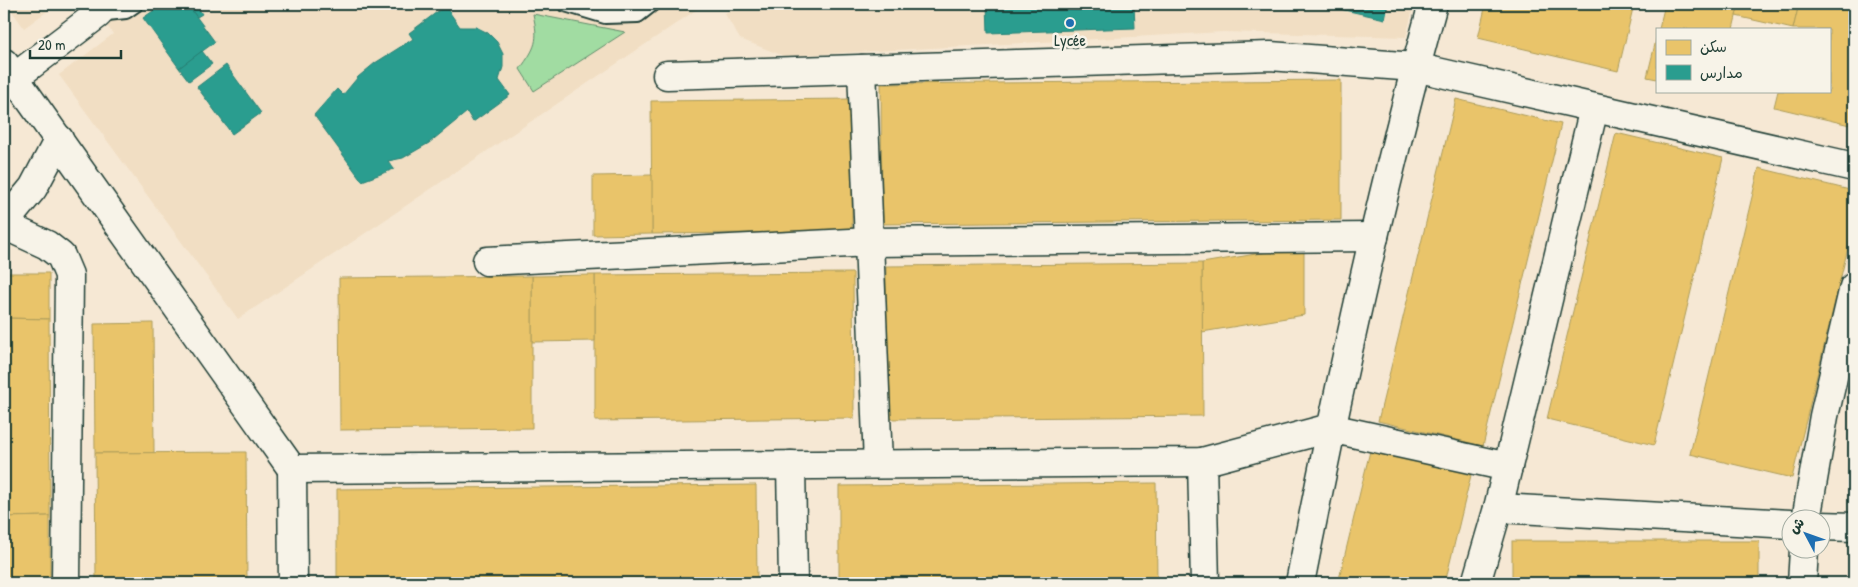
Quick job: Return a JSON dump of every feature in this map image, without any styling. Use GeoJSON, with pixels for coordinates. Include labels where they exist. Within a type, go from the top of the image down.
{"type":"FeatureCollection","features":[{"type":"Feature","properties":{"kind":"street"},"geometry":{"type":"LineString","coordinates":[[1300,583],[1330,428],[1415,67],[1433,4]]}},
{"type":"Feature","properties":{"kind":"street"},"geometry":{"type":"LineString","coordinates":[[100,9],[10,70],[292,469],[293,583]]}},
{"type":"Feature","properties":{"kind":"street"},"geometry":{"type":"LineString","coordinates":[[667,75],[1270,56],[1415,67],[1854,166]]}},
{"type":"Feature","properties":{"kind":"street"},"geometry":{"type":"LineString","coordinates":[[862,68],[878,464]]}},
{"type":"Feature","properties":{"kind":"street"},"geometry":{"type":"LineString","coordinates":[[1476,583],[1498,508],[1594,108]]}},
{"type":"Feature","properties":{"kind":"street"},"geometry":{"type":"LineString","coordinates":[[59,139],[33,188],[4,224],[47,245],[61,256],[69,275],[66,583]]}},
{"type":"Feature","properties":{"kind":"street"},"geometry":{"type":"LineString","coordinates":[[487,261],[870,242],[1374,237]]}},
{"type":"Feature","properties":{"kind":"street"},"geometry":{"type":"LineString","coordinates":[[1808,510],[1820,435],[1854,287]]}},
{"type":"Feature","properties":{"kind":"street"},"geometry":{"type":"LineString","coordinates":[[292,469],[1202,462],[1330,428],[1508,467]]}},
{"type":"Feature","properties":{"kind":"street"},"geometry":{"type":"LineString","coordinates":[[1202,462],[1204,583]]}},
{"type":"Feature","properties":{"kind":"street"},"geometry":{"type":"LineString","coordinates":[[791,466],[793,583]]}},
{"type":"Feature","properties":{"kind":"street"},"geometry":{"type":"LineString","coordinates":[[1498,508],[1780,523]]}},
{"type":"Feature","properties":{"kind":"street"},"geometry":{"type":"LineString","coordinates":[[1830,526],[1854,527]]}},
{"type":"Feature","properties":{"kind":"street"},"geometry":{"type":"LineString","coordinates":[[1802,583],[1803,560]]}},
{"type":"Feature","properties":{"kind":"lane"},"geometry":{"type":"LineString","coordinates":[[100,9],[126,11],[136,4]]}},
{"type":"Feature","properties":{"kind":"lane"},"geometry":{"type":"LineString","coordinates":[[565,4],[604,16],[638,15],[652,4]]}},
{"type":"Feature","properties":{"kind":"shaded area"},"geometry":{"type":"Polygon","coordinates":[[[7,4],[57,4],[24,28],[7,4]]]}},
{"type":"Feature","properties":{"kind":"shaded area"},"geometry":{"type":"Polygon","coordinates":[[[91,4],[705,4],[238,319],[59,75],[113,34],[91,4]]]}},
{"type":"Feature","properties":{"kind":"shaded area","name":"Lycée"},"geometry":{"type":"Polygon","coordinates":[[[739,4],[1414,4],[1406,37],[1223,32],[784,56],[740,39],[725,14],[739,4]]]}},
{"type":"Feature","properties":{"kind":"green space"},"geometry":{"type":"Polygon","coordinates":[[[533,14],[625,32],[534,91],[520,69],[530,55],[535,43],[536,31],[533,14]]]}},
{"type":"Feature","properties":{"kind":"building: سكن"},"geometry":{"type":"Polygon","coordinates":[[[1486,4],[1634,4],[1618,71],[1478,38],[1486,4]]]}},
{"type":"Feature","properties":{"kind":"building: سكن"},"geometry":{"type":"Polygon","coordinates":[[[1665,4],[1739,4],[1733,28],[1659,28],[1665,4]]]}},
{"type":"Feature","properties":{"kind":"building: سكن"},"geometry":{"type":"Polygon","coordinates":[[[1739,4],[1799,4],[1793,28],[1736,16],[1739,4]]]}},
{"type":"Feature","properties":{"kind":"building: سكن"},"geometry":{"type":"Polygon","coordinates":[[[1799,4],[1854,4],[1854,126],[1774,107],[1778,92],[1830,92],[1830,28],[1793,28],[1799,4]]]}},
{"type":"Feature","properties":{"kind":"building: سكن"},"geometry":{"type":"Polygon","coordinates":[[[1656,40],[1656,79],[1647,77],[1656,40]]]}},
{"type":"Feature","properties":{"kind":"building: سكن"},"geometry":{"type":"Polygon","coordinates":[[[1341,80],[1341,220],[882,224],[881,84],[1341,80]]]}},
{"type":"Feature","properties":{"kind":"building: سكن"},"geometry":{"type":"Polygon","coordinates":[[[852,99],[852,232],[652,234],[651,101],[852,99]]]}},
{"type":"Feature","properties":{"kind":"building: سكن"},"geometry":{"type":"Polygon","coordinates":[[[1456,99],[1561,124],[1483,446],[1378,421],[1456,99]]]}},
{"type":"Feature","properties":{"kind":"building: سكن"},"geometry":{"type":"Polygon","coordinates":[[[1616,133],[1723,158],[1654,445],[1547,419],[1616,133]]]}},
{"type":"Feature","properties":{"kind":"building: سكن"},"geometry":{"type":"Polygon","coordinates":[[[1759,168],[1854,191],[1854,223],[1792,478],[1690,454],[1759,168]]]}},
{"type":"Feature","properties":{"kind":"building: سكن"},"geometry":{"type":"Polygon","coordinates":[[[652,175],[652,234],[593,235],[593,176],[652,175]]]}},
{"type":"Feature","properties":{"kind":"building: سكن"},"geometry":{"type":"Polygon","coordinates":[[[1304,246],[1304,315],[1202,332],[1202,263],[1304,246]]]}},
{"type":"Feature","properties":{"kind":"building: سكن"},"geometry":{"type":"Polygon","coordinates":[[[1202,263],[1203,416],[886,419],[886,266],[1202,263]]]}},
{"type":"Feature","properties":{"kind":"building: سكن"},"geometry":{"type":"Polygon","coordinates":[[[4,273],[49,273],[49,319],[4,318],[4,273]]]}},
{"type":"Feature","properties":{"kind":"building: سكن"},"geometry":{"type":"Polygon","coordinates":[[[853,273],[854,418],[595,421],[595,275],[853,273]]]}},
{"type":"Feature","properties":{"kind":"building: سكن"},"geometry":{"type":"Polygon","coordinates":[[[595,275],[595,341],[532,342],[532,276],[595,275]]]}},
{"type":"Feature","properties":{"kind":"building: سكن"},"geometry":{"type":"Polygon","coordinates":[[[532,276],[532,428],[340,430],[339,278],[532,276]]]}},
{"type":"Feature","properties":{"kind":"building: سكن"},"geometry":{"type":"Polygon","coordinates":[[[4,318],[49,319],[50,516],[4,517],[4,318]]]}},
{"type":"Feature","properties":{"kind":"building: سكن"},"geometry":{"type":"Polygon","coordinates":[[[153,323],[154,453],[95,453],[94,324],[153,323]]]}},
{"type":"Feature","properties":{"kind":"building: سكن"},"geometry":{"type":"Polygon","coordinates":[[[1371,447],[1472,471],[1445,583],[1338,583],[1371,447]]]}},
{"type":"Feature","properties":{"kind":"building: سكن"},"geometry":{"type":"Polygon","coordinates":[[[246,452],[247,583],[96,583],[95,453],[246,452]]]}},
{"type":"Feature","properties":{"kind":"building: سكن"},"geometry":{"type":"Polygon","coordinates":[[[1156,483],[1157,583],[839,583],[839,486],[1156,483]]]}},
{"type":"Feature","properties":{"kind":"building: سكن"},"geometry":{"type":"Polygon","coordinates":[[[756,485],[757,583],[337,583],[337,489],[756,485]]]}},
{"type":"Feature","properties":{"kind":"building: سكن"},"geometry":{"type":"Polygon","coordinates":[[[50,516],[50,583],[4,583],[4,517],[50,516]]]}},
{"type":"Feature","properties":{"kind":"building: سكن"},"geometry":{"type":"Polygon","coordinates":[[[1512,541],[1759,541],[1759,583],[1512,583],[1512,541]]]}},
{"type":"Feature","properties":{"kind":"building: مدارس"},"geometry":{"type":"Polygon","coordinates":[[[163,4],[187,4],[215,42],[179,68],[143,18],[163,4]]]}},
{"type":"Feature","properties":{"kind":"building: مدارس"},"geometry":{"type":"Polygon","coordinates":[[[187,4],[195,4],[202,14],[197,17],[187,4]]]}},
{"type":"Feature","properties":{"kind":"building: مدارس"},"geometry":{"type":"Polygon","coordinates":[[[987,4],[1134,4],[1135,28],[988,33],[987,4]]]}},
{"type":"Feature","properties":{"kind":"building: مدارس"},"geometry":{"type":"Polygon","coordinates":[[[1317,4],[1388,4],[1385,19],[1317,4]]]}},
{"type":"Feature","properties":{"kind":"building: مدارس"},"geometry":{"type":"Polygon","coordinates":[[[445,6],[460,27],[476,27],[488,33],[497,42],[503,54],[503,67],[499,80],[510,95],[473,122],[467,112],[429,143],[403,158],[388,161],[394,169],[362,181],[314,115],[337,89],[343,95],[358,77],[375,63],[413,39],[409,33],[445,6]]]}},
{"type":"Feature","properties":{"kind":"building: مدارس"},"geometry":{"type":"Polygon","coordinates":[[[202,51],[212,64],[189,81],[179,68],[202,51]]]}},
{"type":"Feature","properties":{"kind":"building: مدارس"},"geometry":{"type":"Polygon","coordinates":[[[226,65],[261,113],[232,134],[197,87],[226,65]]]}},
{"type":"Feature","properties":{"kind":"place","name":"Lycée"},"geometry":{"type":"Point","coordinates":[1070,23]}}]}
